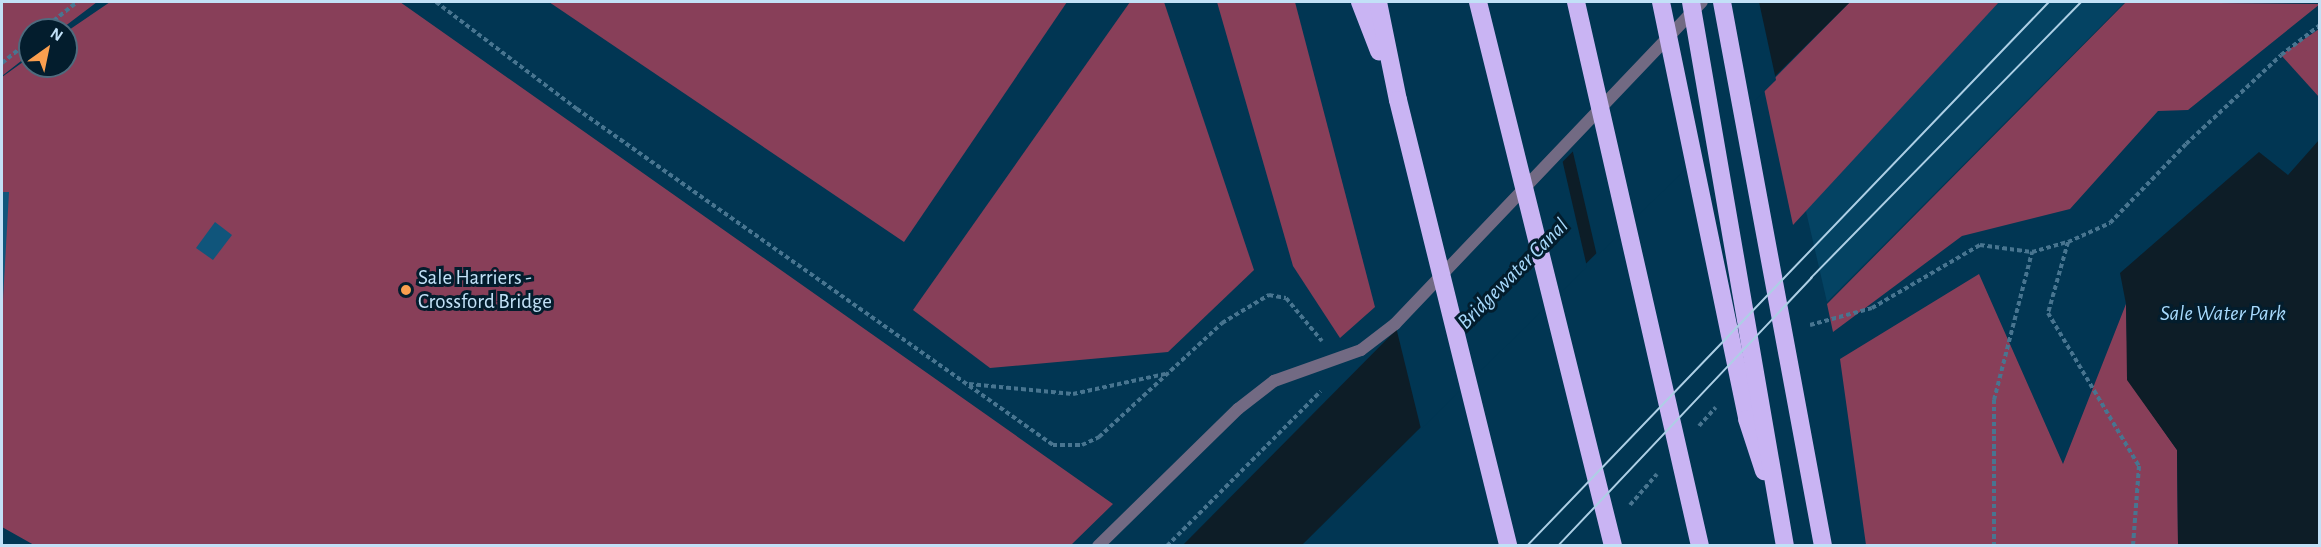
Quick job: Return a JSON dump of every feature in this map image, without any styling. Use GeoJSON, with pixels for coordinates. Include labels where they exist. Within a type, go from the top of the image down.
{"type":"FeatureCollection","features":[{"type":"Feature","properties":{"kind":"highway"},"geometry":{"type":"LineString","coordinates":[[1360,2],[1398,100]]}},
{"type":"Feature","properties":{"kind":"highway"},"geometry":{"type":"LineString","coordinates":[[1378,2],[1398,100],[1508,546]]}},
{"type":"Feature","properties":{"kind":"highway"},"geometry":{"type":"LineString","coordinates":[[1478,2],[1613,546]]}},
{"type":"Feature","properties":{"kind":"highway"},"geometry":{"type":"LineString","coordinates":[[1576,2],[1700,546]]}},
{"type":"Feature","properties":{"kind":"highway"},"geometry":{"type":"LineString","coordinates":[[1691,2],[1763,402],[1776,506],[1785,546]]}},
{"type":"Feature","properties":{"kind":"highway"},"geometry":{"type":"LineString","coordinates":[[1722,2],[1788,375],[1823,546]]}},
{"type":"Feature","properties":{"kind":"highway"},"geometry":{"type":"LineString","coordinates":[[1663,10],[1747,420],[1776,506]]}},
{"type":"Feature","properties":{"kind":"lane"},"geometry":{"type":"LineString","coordinates":[[1098,546],[1238,409],[1274,381],[1313,365],[1338,360],[1361,350],[1395,324],[1702,2]]}},
{"type":"Feature","properties":{"kind":"path"},"geometry":{"type":"LineString","coordinates":[[57,18],[77,2]]}},
{"type":"Feature","properties":{"kind":"path"},"geometry":{"type":"LineString","coordinates":[[436,2],[577,110],[968,384],[1039,438],[1066,446],[1083,445],[1099,437],[1222,323],[1269,295],[1286,298],[1338,360],[1336,374],[1167,546]]}},
{"type":"Feature","properties":{"kind":"path"},"geometry":{"type":"LineString","coordinates":[[1804,327],[1872,308],[1980,245],[2032,252],[2068,242],[2110,223],[2194,136],[2281,55],[2319,25]]}},
{"type":"Feature","properties":{"kind":"path"},"geometry":{"type":"LineString","coordinates":[[2,63],[18,50]]}},
{"type":"Feature","properties":{"kind":"path"},"geometry":{"type":"LineString","coordinates":[[2068,242],[2048,313],[2139,466],[2133,546]]}},
{"type":"Feature","properties":{"kind":"path"},"geometry":{"type":"LineString","coordinates":[[1994,546],[1994,400],[2032,252]]}},
{"type":"Feature","properties":{"kind":"path"},"geometry":{"type":"LineString","coordinates":[[968,384],[1073,394],[1169,373]]}},
{"type":"Feature","properties":{"kind":"path"},"geometry":{"type":"LineString","coordinates":[[1695,431],[1719,404]]}},
{"type":"Feature","properties":{"kind":"path"},"geometry":{"type":"LineString","coordinates":[[1625,510],[1664,466]]}},
{"type":"Feature","properties":{"kind":"shaded area"},"geometry":{"type":"Polygon","coordinates":[[[2,2],[97,2],[76,18],[18,18],[18,63],[2,76],[2,2]]]}},
{"type":"Feature","properties":{"kind":"shaded area","name":"Sale Harriers - Crossford Bridge"},"geometry":{"type":"Polygon","coordinates":[[[110,2],[400,2],[1113,504],[1070,546],[34,545],[2,527],[2,77],[18,66],[18,78],[78,78],[78,24],[110,2]]]}},
{"type":"Feature","properties":{"kind":"shaded area"},"geometry":{"type":"Polygon","coordinates":[[[549,2],[1067,2],[904,242],[549,2]]]}},
{"type":"Feature","properties":{"kind":"shaded area"},"geometry":{"type":"Polygon","coordinates":[[[1130,2],[1164,2],[1254,270],[1168,352],[990,368],[913,310],[1130,2]]]}},
{"type":"Feature","properties":{"kind":"shaded area"},"geometry":{"type":"Polygon","coordinates":[[[1217,2],[1295,2],[1375,307],[1340,338],[1293,266],[1217,2]]]}},
{"type":"Feature","properties":{"kind":"shaded area"},"geometry":{"type":"Polygon","coordinates":[[[1850,2],[1999,2],[1793,225],[1764,89],[1850,2]]]}},
{"type":"Feature","properties":{"kind":"shaded area"},"geometry":{"type":"Polygon","coordinates":[[[1955,2],[2125,2],[1827,302],[1796,168],[1955,2]]]}},
{"type":"Feature","properties":{"kind":"shaded area"},"geometry":{"type":"Polygon","coordinates":[[[2126,2],[2320,4],[2188,110],[2158,111],[2070,209],[1962,236],[1833,332],[1827,304],[2126,2]]]}},
{"type":"Feature","properties":{"kind":"shaded area"},"geometry":{"type":"Polygon","coordinates":[[[2319,29],[2319,97],[2281,55],[2319,29]]]}},
{"type":"Feature","properties":{"kind":"shaded area"},"geometry":{"type":"Polygon","coordinates":[[[1979,274],[2063,464],[2126,304],[2128,380],[2177,450],[2178,545],[1866,545],[1840,359],[1979,274]]]}},
{"type":"Feature","properties":{"kind":"water","name":"Bridgewater Canal"},"geometry":{"type":"Polygon","coordinates":[[[1721,2],[1850,2],[1302,545],[1182,546],[1721,2]]]}},
{"type":"Feature","properties":{"kind":"water","name":"Sale Water Park"},"geometry":{"type":"Polygon","coordinates":[[[2319,140],[2319,545],[2178,545],[2177,450],[2127,380],[2126,304],[2120,273],[2259,152],[2288,175],[2319,140]]]}},
{"type":"Feature","properties":{"kind":"pier"},"geometry":{"type":"Polygon","coordinates":[[[1717,2],[1759,2],[1776,80],[1597,256],[1572,148],[1717,2]]]}},
{"type":"Feature","properties":{"kind":"pier"},"geometry":{"type":"Polygon","coordinates":[[[1562,159],[1587,267],[1421,429],[1396,327],[1562,159]]]}},
{"type":"Feature","properties":{"kind":"building"},"geometry":{"type":"Polygon","coordinates":[[[2,192],[9,192],[3,300],[2,299],[2,192]]]}},
{"type":"Feature","properties":{"kind":"building"},"geometry":{"type":"Polygon","coordinates":[[[215,222],[232,235],[213,260],[196,248],[215,222]]]}},
{"type":"Feature","properties":{"kind":"tram line"},"geometry":{"type":"LineString","coordinates":[[1527,546],[2049,2]]}},
{"type":"Feature","properties":{"kind":"tram line"},"geometry":{"type":"LineString","coordinates":[[1558,546],[1811,278],[2081,2]]}},
{"type":"Feature","properties":{"kind":"place","name":"Sale Harriers - Crossford Bridge"},"geometry":{"type":"Point","coordinates":[406,290]}}]}
